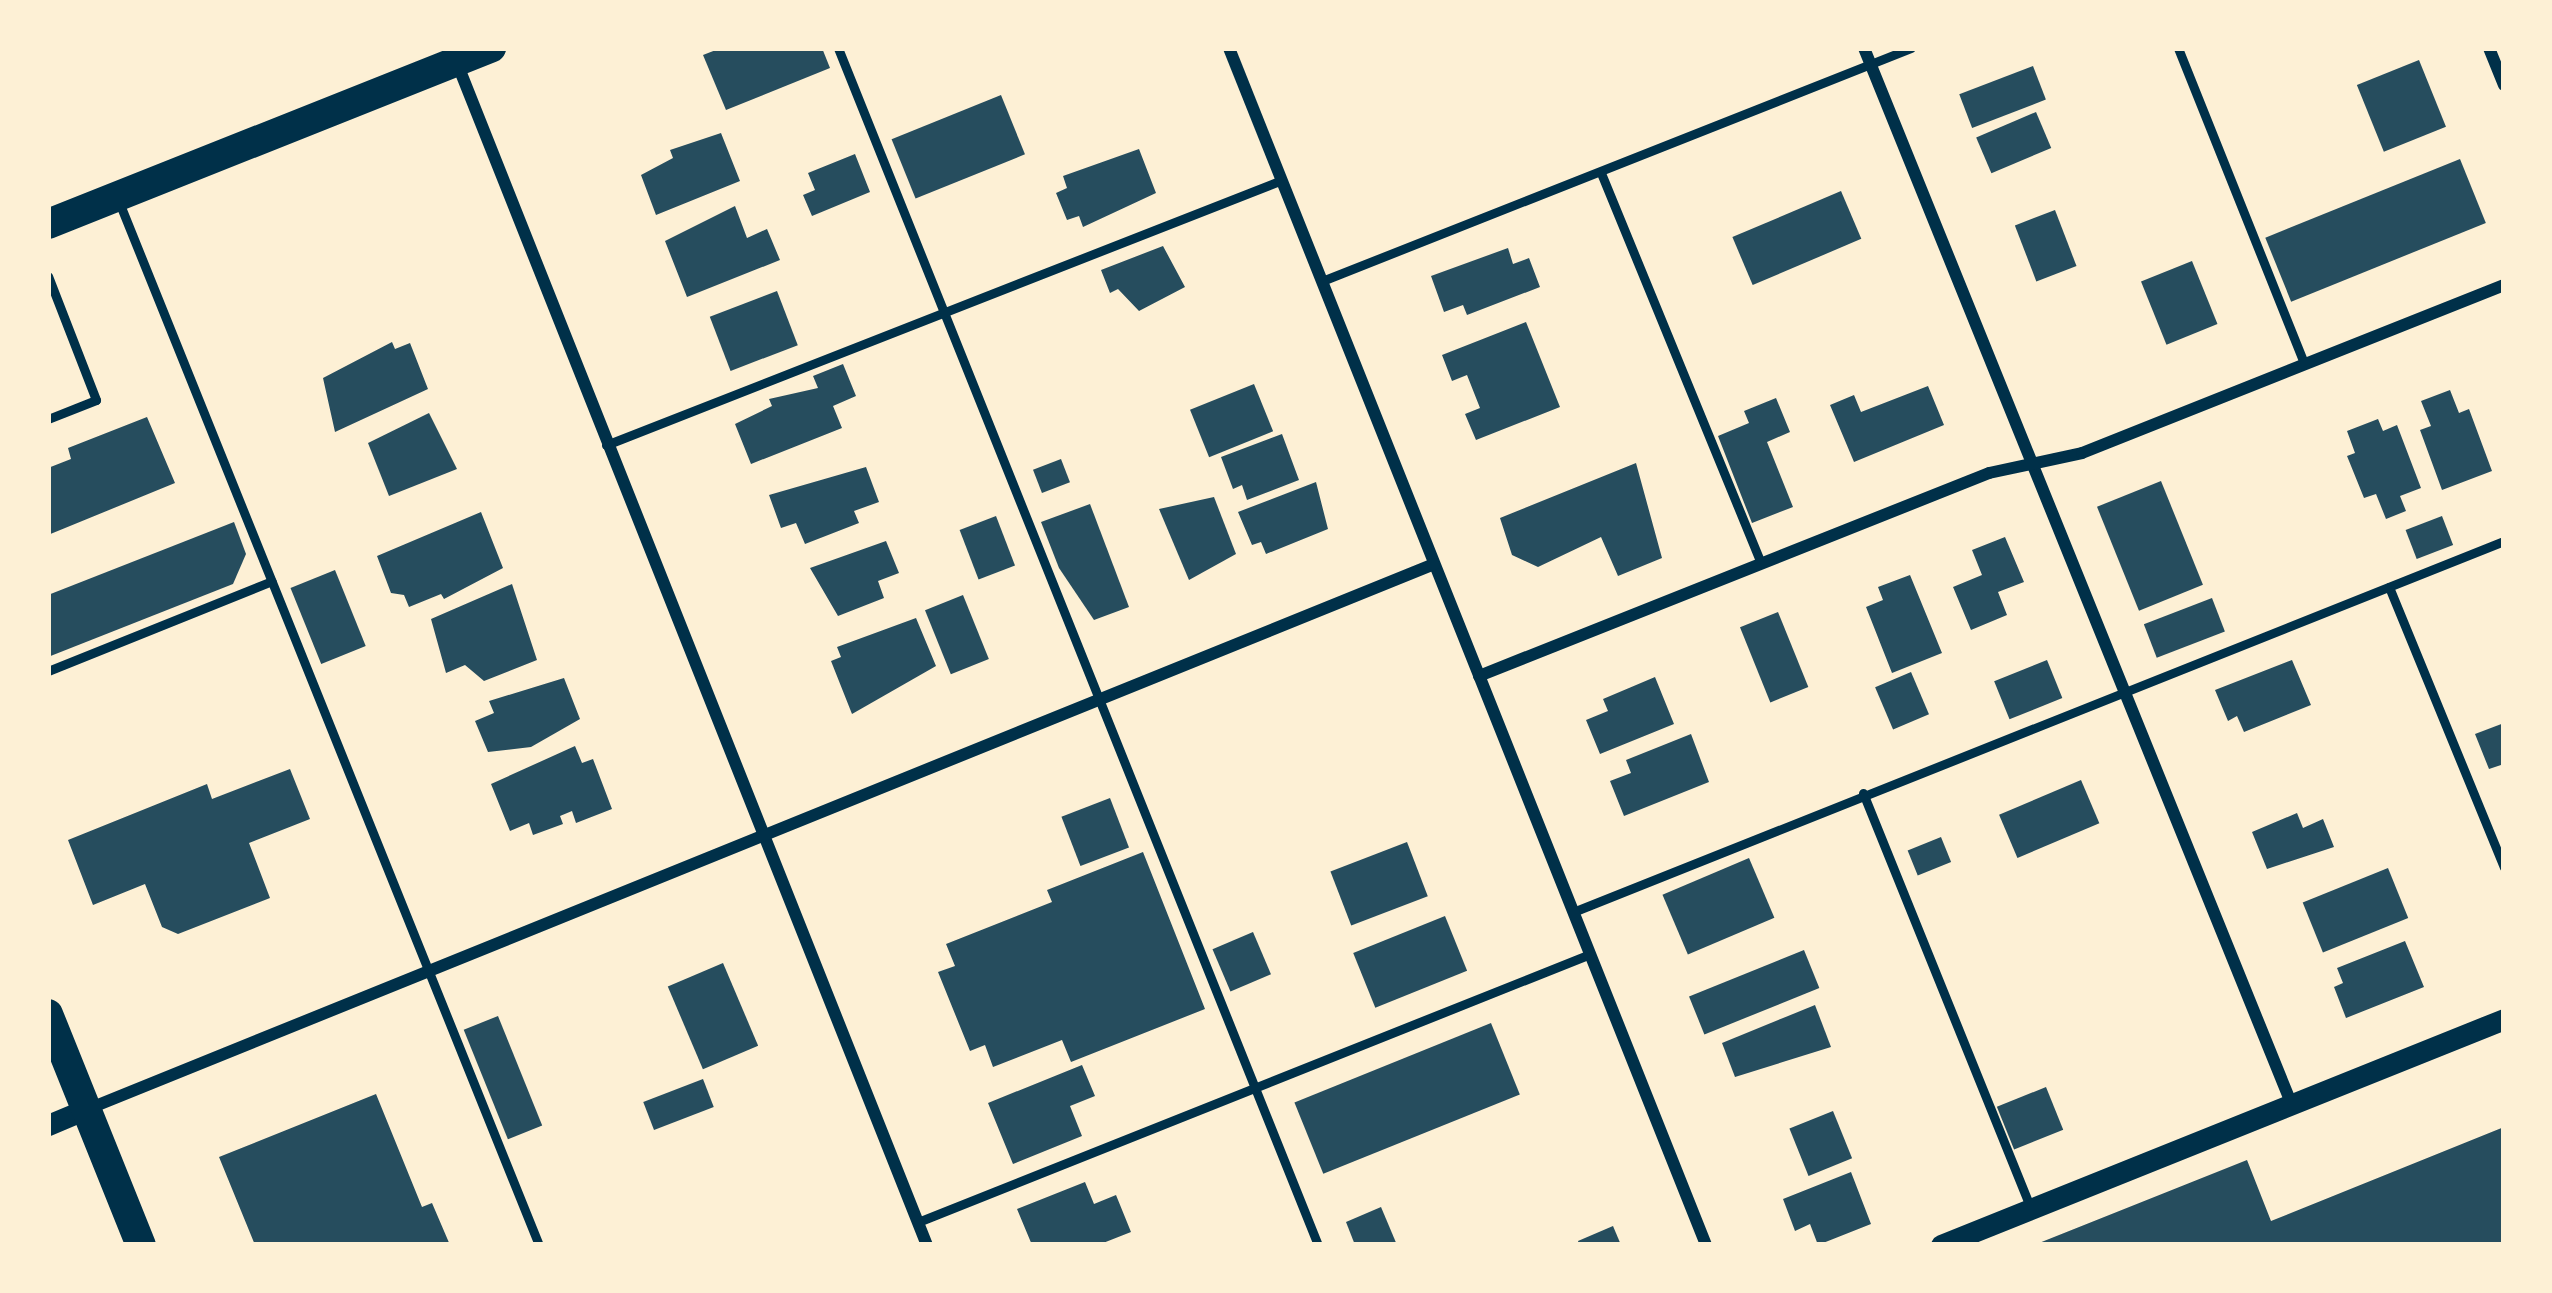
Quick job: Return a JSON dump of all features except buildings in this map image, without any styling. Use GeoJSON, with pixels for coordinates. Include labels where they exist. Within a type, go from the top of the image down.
{"type":"FeatureCollection","features":[{"type":"Feature","properties":{"kind":"main road"},"geometry":{"type":"LineString","coordinates":[[48,224],[447,59],[491,48]]}},
{"type":"Feature","properties":{"kind":"main road"},"geometry":{"type":"LineString","coordinates":[[48,1014],[141,1245]]}},
{"type":"Feature","properties":{"kind":"street"},"geometry":{"type":"LineString","coordinates":[[1229,48],[1706,1245]]}},
{"type":"Feature","properties":{"kind":"street"},"geometry":{"type":"LineString","coordinates":[[1864,48],[2126,687],[2290,1103]]}},
{"type":"Feature","properties":{"kind":"street"},"geometry":{"type":"LineString","coordinates":[[2489,48],[2504,85]]}},
{"type":"Feature","properties":{"kind":"street"},"geometry":{"type":"LineString","coordinates":[[447,59],[926,1245]]}},
{"type":"Feature","properties":{"kind":"street"},"geometry":{"type":"LineString","coordinates":[[1479,676],[1989,473],[2037,467],[2504,285]]}},
{"type":"Feature","properties":{"kind":"street"},"geometry":{"type":"LineString","coordinates":[[48,1125],[1435,563]]}},
{"type":"Feature","properties":{"kind":"street"},"geometry":{"type":"LineString","coordinates":[[1941,1245],[2504,1019]]}},
{"type":"Feature","properties":{"kind":"lane"},"geometry":{"type":"LineString","coordinates":[[838,48],[1318,1245]]}},
{"type":"Feature","properties":{"kind":"lane"},"geometry":{"type":"LineString","coordinates":[[1322,281],[1912,48]]}},
{"type":"Feature","properties":{"kind":"lane"},"geometry":{"type":"LineString","coordinates":[[2178,48],[2304,363]]}},
{"type":"Feature","properties":{"kind":"lane"},"geometry":{"type":"LineString","coordinates":[[1600,173],[1761,563]]}},
{"type":"Feature","properties":{"kind":"lane"},"geometry":{"type":"LineString","coordinates":[[606,445],[1282,180]]}},
{"type":"Feature","properties":{"kind":"lane"},"geometry":{"type":"LineString","coordinates":[[117,197],[539,1245]]}},
{"type":"Feature","properties":{"kind":"lane"},"geometry":{"type":"LineString","coordinates":[[48,276],[96,400],[48,419]]}},
{"type":"Feature","properties":{"kind":"lane"},"geometry":{"type":"LineString","coordinates":[[48,315],[61,310]]}},
{"type":"Feature","properties":{"kind":"lane"},"geometry":{"type":"LineString","coordinates":[[1573,912],[2126,687],[2504,541]]}},
{"type":"Feature","properties":{"kind":"lane"},"geometry":{"type":"LineString","coordinates":[[48,671],[272,581]]}},
{"type":"Feature","properties":{"kind":"lane"},"geometry":{"type":"LineString","coordinates":[[2389,587],[2504,867]]}},
{"type":"Feature","properties":{"kind":"lane"},"geometry":{"type":"LineString","coordinates":[[1863,793],[2031,1209]]}},
{"type":"Feature","properties":{"kind":"lane"},"geometry":{"type":"LineString","coordinates":[[917,1222],[1590,954]]}}]}
